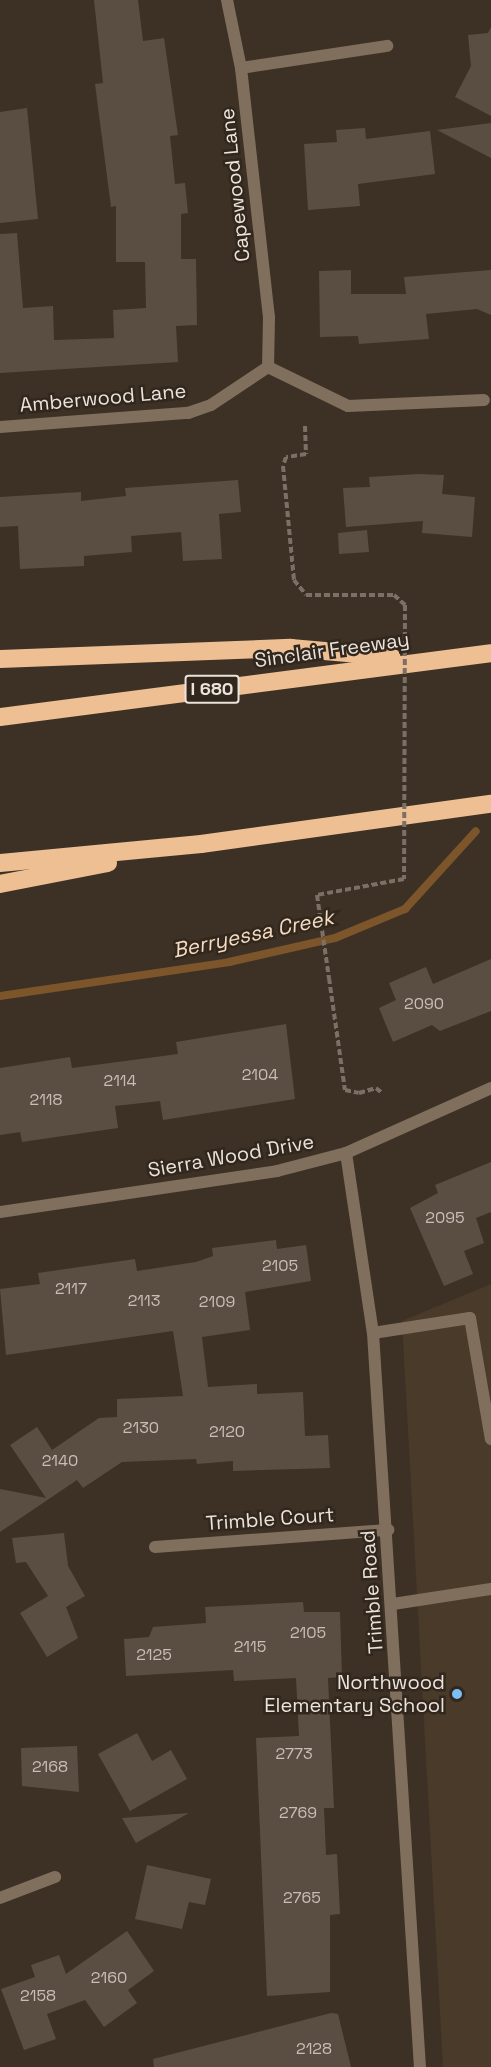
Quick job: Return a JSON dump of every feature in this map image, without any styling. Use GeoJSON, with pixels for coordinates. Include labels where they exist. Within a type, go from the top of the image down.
{"type":"FeatureCollection","features":[{"type":"Feature","properties":{"kind":"highway"},"geometry":{"type":"LineString","coordinates":[[0,659],[291,648],[424,660]]}},
{"type":"Feature","properties":{"kind":"highway","name":"Sinclair Freeway"},"geometry":{"type":"LineString","coordinates":[[0,717],[491,653]]}},
{"type":"Feature","properties":{"kind":"highway"},"geometry":{"type":"LineString","coordinates":[[0,863],[201,844],[491,804]]}},
{"type":"Feature","properties":{"kind":"highway"},"geometry":{"type":"LineString","coordinates":[[0,884],[201,844]]}},
{"type":"Feature","properties":{"kind":"street","name":"Capewood Lane"},"geometry":{"type":"LineString","coordinates":[[227,0],[241,68],[269,317],[268,367]]}},
{"type":"Feature","properties":{"kind":"street"},"geometry":{"type":"LineString","coordinates":[[241,68],[387,46]]}},
{"type":"Feature","properties":{"kind":"street"},"geometry":{"type":"LineString","coordinates":[[268,367],[348,406],[483,400]]}},
{"type":"Feature","properties":{"kind":"street","name":"Amberwood Lane"},"geometry":{"type":"LineString","coordinates":[[0,427],[188,413],[211,405],[268,367]]}},
{"type":"Feature","properties":{"kind":"street","name":"Sierra Wood Drive"},"geometry":{"type":"LineString","coordinates":[[0,1212],[277,1171],[346,1153],[491,1088]]}},
{"type":"Feature","properties":{"kind":"street","name":"Trimble Road"},"geometry":{"type":"LineString","coordinates":[[346,1153],[373,1333],[393,1604],[420,2067]]}},
{"type":"Feature","properties":{"kind":"street"},"geometry":{"type":"LineString","coordinates":[[373,1333],[470,1318],[491,1439]]}},
{"type":"Feature","properties":{"kind":"street","name":"Trimble Court"},"geometry":{"type":"LineString","coordinates":[[155,1546],[388,1530]]}},
{"type":"Feature","properties":{"kind":"street"},"geometry":{"type":"LineString","coordinates":[[393,1604],[491,1589]]}},
{"type":"Feature","properties":{"kind":"street"},"geometry":{"type":"LineString","coordinates":[[0,1898],[55,1877]]}},
{"type":"Feature","properties":{"kind":"path"},"geometry":{"type":"LineString","coordinates":[[305,426],[306,454],[286,457],[283,466],[294,580],[306,595],[394,595],[405,605],[404,879],[317,895],[345,1090],[359,1094],[376,1088],[382,1093]]}},
{"type":"Feature","properties":{"kind":"shaded area","name":"Northwood Elementary School"},"geometry":{"type":"Polygon","coordinates":[[[491,1284],[491,2067],[443,2067],[402,1321],[491,1284]]]}},
{"type":"Feature","properties":{"kind":"building"},"geometry":{"type":"Polygon","coordinates":[[[94,0],[138,0],[143,41],[164,38],[178,135],[170,136],[175,184],[185,183],[188,213],[181,214],[181,259],[196,259],[197,325],[176,326],[178,362],[0,373],[0,234],[17,233],[23,308],[53,306],[54,340],[114,338],[113,310],[146,308],[145,262],[116,262],[116,206],[111,207],[95,84],[103,83],[94,0]]]}},
{"type":"Feature","properties":{"kind":"building"},"geometry":{"type":"Polygon","coordinates":[[[491,27],[491,116],[455,97],[471,66],[468,35],[488,33],[491,27]]]}},
{"type":"Feature","properties":{"kind":"building"},"geometry":{"type":"Polygon","coordinates":[[[27,108],[38,219],[0,223],[0,112],[27,108]]]}},
{"type":"Feature","properties":{"kind":"building"},"geometry":{"type":"Polygon","coordinates":[[[491,123],[491,158],[437,130],[491,123]]]}},
{"type":"Feature","properties":{"kind":"building"},"geometry":{"type":"Polygon","coordinates":[[[365,128],[366,139],[430,131],[435,174],[358,184],[360,206],[308,210],[304,144],[337,142],[336,130],[365,128]]]}},
{"type":"Feature","properties":{"kind":"building"},"geometry":{"type":"Polygon","coordinates":[[[351,270],[351,294],[406,294],[404,277],[491,270],[491,315],[477,309],[426,314],[429,339],[359,344],[358,336],[320,337],[319,271],[351,270]]]}},
{"type":"Feature","properties":{"kind":"building"},"geometry":{"type":"Polygon","coordinates":[[[444,475],[442,494],[475,497],[472,537],[422,533],[423,521],[346,527],[343,488],[370,487],[369,477],[444,475]]]}},
{"type":"Feature","properties":{"kind":"building"},"geometry":{"type":"Polygon","coordinates":[[[238,480],[241,512],[219,514],[222,559],[183,561],[181,532],[131,536],[132,552],[84,556],[84,566],[20,569],[18,526],[0,527],[0,497],[81,492],[81,501],[126,496],[125,488],[238,480]]]}},
{"type":"Feature","properties":{"kind":"building"},"geometry":{"type":"Polygon","coordinates":[[[367,530],[369,552],[339,554],[338,533],[367,530]]]}},
{"type":"Feature","properties":{"kind":"building"},"geometry":{"type":"Polygon","coordinates":[[[491,959],[491,1011],[440,1031],[432,1025],[393,1042],[379,1008],[396,1000],[389,983],[426,967],[433,984],[491,959]]]}},
{"type":"Feature","properties":{"kind":"building"},"geometry":{"type":"Polygon","coordinates":[[[286,1024],[295,1099],[163,1120],[160,1101],[115,1106],[118,1128],[22,1142],[20,1132],[0,1135],[0,1068],[70,1057],[72,1068],[178,1054],[176,1042],[286,1024]]]}},
{"type":"Feature","properties":{"kind":"building"},"geometry":{"type":"Polygon","coordinates":[[[491,1162],[491,1212],[476,1218],[484,1243],[464,1251],[473,1274],[444,1286],[410,1208],[438,1193],[435,1185],[491,1162]]]}},
{"type":"Feature","properties":{"kind":"building"},"geometry":{"type":"Polygon","coordinates":[[[276,1240],[277,1249],[306,1245],[311,1281],[245,1292],[250,1330],[202,1337],[208,1387],[257,1384],[257,1394],[303,1392],[305,1436],[328,1435],[330,1468],[233,1471],[233,1461],[197,1464],[196,1459],[122,1462],[83,1488],[77,1480],[0,1532],[0,1489],[46,1498],[10,1445],[37,1427],[52,1450],[99,1418],[117,1417],[117,1399],[183,1396],[173,1331],[6,1355],[0,1289],[40,1284],[38,1273],[135,1259],[137,1271],[196,1262],[213,1256],[212,1248],[276,1240]]]}},
{"type":"Feature","properties":{"kind":"building"},"geometry":{"type":"Polygon","coordinates":[[[64,1533],[68,1566],[85,1596],[66,1607],[78,1638],[47,1657],[20,1613],[48,1596],[26,1562],[16,1563],[12,1538],[64,1533]]]}},
{"type":"Feature","properties":{"kind":"building"},"geometry":{"type":"Polygon","coordinates":[[[303,1602],[304,1612],[340,1612],[342,1677],[328,1678],[334,1808],[324,1808],[326,1855],[337,1854],[340,1914],[330,1915],[330,1992],[267,1996],[256,1738],[299,1736],[296,1678],[234,1681],[233,1670],[126,1676],[124,1639],[149,1637],[153,1627],[206,1623],[205,1607],[303,1602]]]}},
{"type":"Feature","properties":{"kind":"building"},"geometry":{"type":"Polygon","coordinates":[[[137,1733],[152,1761],[171,1750],[187,1779],[130,1811],[98,1754],[137,1733]]]}},
{"type":"Feature","properties":{"kind":"building"},"geometry":{"type":"Polygon","coordinates":[[[77,1746],[79,1792],[22,1786],[21,1748],[77,1746]]]}},
{"type":"Feature","properties":{"kind":"building"},"geometry":{"type":"Polygon","coordinates":[[[189,1813],[136,1843],[122,1818],[189,1813]]]}},
{"type":"Feature","properties":{"kind":"building"},"geometry":{"type":"Polygon","coordinates":[[[147,1865],[211,1879],[205,1905],[189,1902],[182,1929],[135,1919],[147,1865]]]}},
{"type":"Feature","properties":{"kind":"building"},"geometry":{"type":"Polygon","coordinates":[[[127,1931],[154,1971],[128,1990],[137,2003],[104,2027],[85,2000],[47,2014],[56,2039],[24,2050],[1,1989],[35,1977],[31,1965],[59,1955],[66,1974],[127,1931]]]}},
{"type":"Feature","properties":{"kind":"building"},"geometry":{"type":"Polygon","coordinates":[[[331,2013],[338,2014],[351,2067],[154,2067],[153,2059],[331,2013]]]}},
{"type":"Feature","properties":{"kind":"waterway","name":"Berryessa Creek"},"geometry":{"type":"LineString","coordinates":[[0,996],[229,962],[335,938],[405,909],[476,831]]}},
{"type":"Feature","properties":{"kind":"place","name":"Northwood Elementary School"},"geometry":{"type":"Point","coordinates":[457,1694]}}]}
